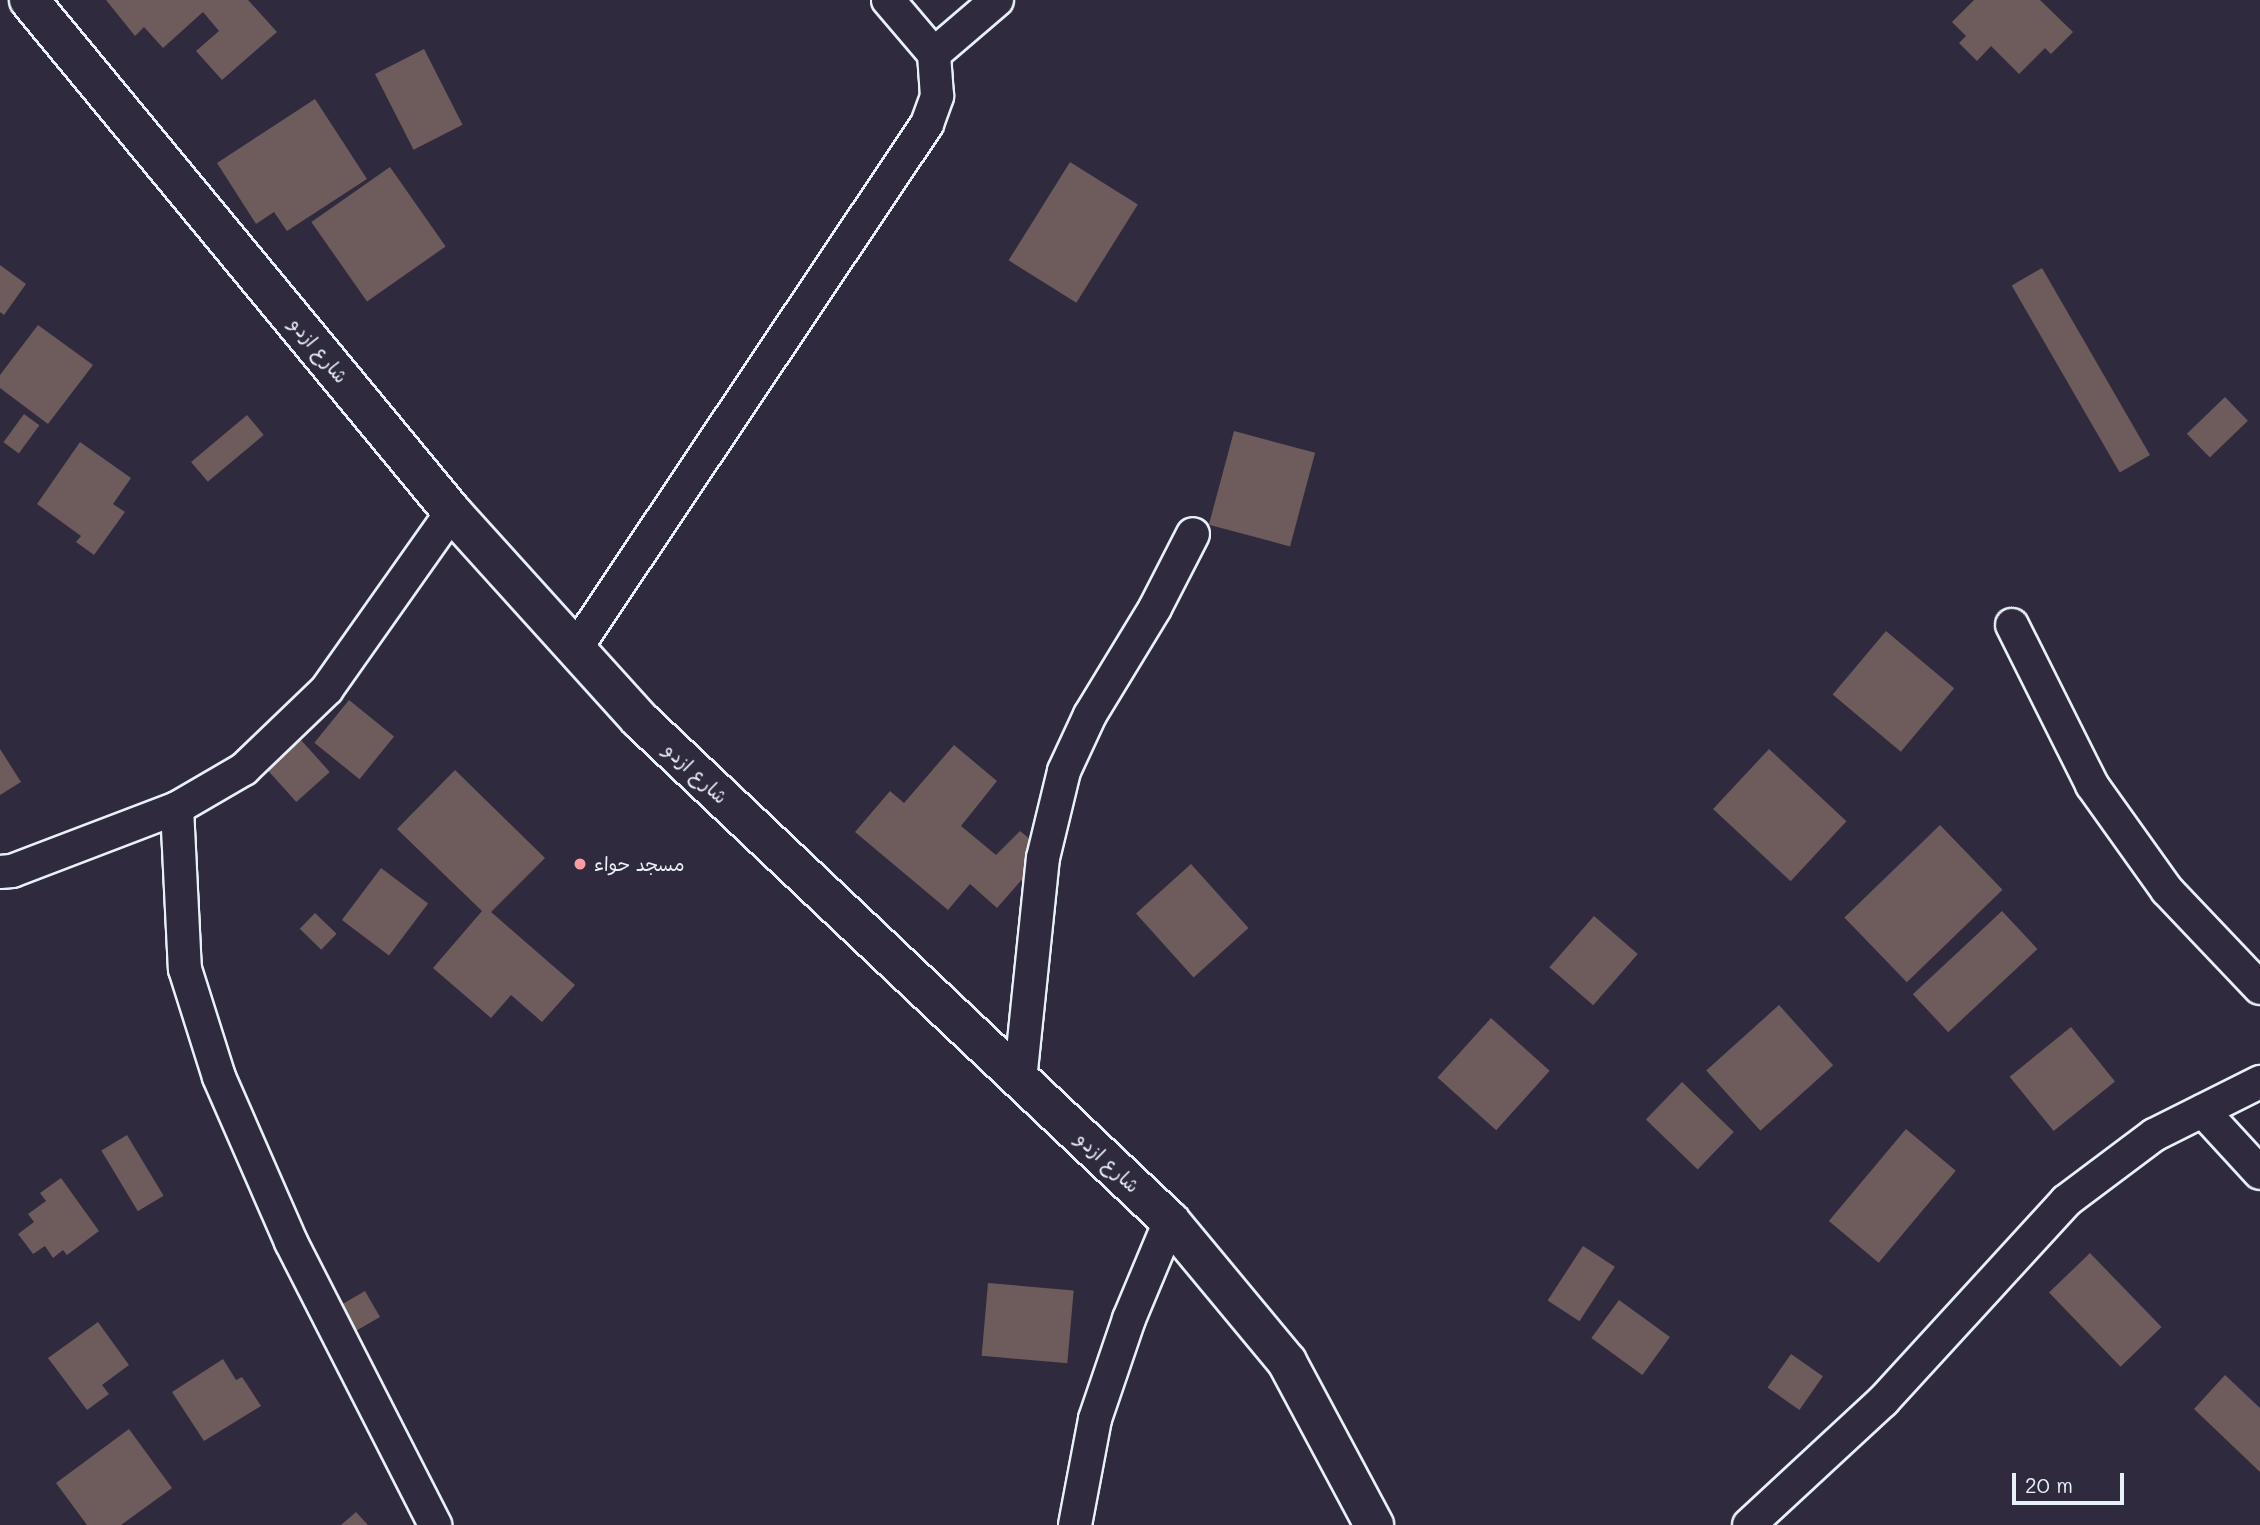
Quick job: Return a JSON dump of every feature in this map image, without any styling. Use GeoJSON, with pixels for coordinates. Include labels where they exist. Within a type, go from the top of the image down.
{"type":"FeatureCollection","features":[{"type":"Feature","properties":{"kind":"street","name":"شارع ازدو"},"geometry":{"type":"LineString","coordinates":[[29,0],[453,512],[639,719],[1170,1221],[1287,1362],[1374,1525]]}},
{"type":"Feature","properties":{"kind":"street"},"geometry":{"type":"LineString","coordinates":[[576,648],[927,124],[937,96],[934,54],[888,0]]}},
{"type":"Feature","properties":{"kind":"street"},"geometry":{"type":"LineString","coordinates":[[934,54],[997,0]]}},
{"type":"Feature","properties":{"kind":"street"},"geometry":{"type":"LineString","coordinates":[[4,880],[177,808],[244,769],[327,689],[453,512]]}},
{"type":"Feature","properties":{"kind":"street"},"geometry":{"type":"LineString","coordinates":[[1020,1080],[1043,858],[1064,771],[1090,715],[1155,608],[1193,534]]}},
{"type":"Feature","properties":{"kind":"street"},"geometry":{"type":"LineString","coordinates":[[2012,625],[2092,785],[2167,890],[2260,988]]}},
{"type":"Feature","properties":{"kind":"street"},"geometry":{"type":"LineString","coordinates":[[177,808],[185,969],[219,1077],[291,1242],[435,1525]]}},
{"type":"Feature","properties":{"kind":"street"},"geometry":{"type":"LineString","coordinates":[[1749,1525],[1883,1401],[2066,1201],[2154,1135],[2260,1082]]}},
{"type":"Feature","properties":{"kind":"street"},"geometry":{"type":"LineString","coordinates":[[2203,1111],[2260,1173]]}},
{"type":"Feature","properties":{"kind":"street"},"geometry":{"type":"LineString","coordinates":[[1075,1525],[1095,1419],[1129,1319],[1170,1221]]}},
{"type":"Feature","properties":{"kind":"building"},"geometry":{"type":"Polygon","coordinates":[[[106,0],[248,0],[277,32],[222,80],[196,51],[219,31],[203,12],[163,48],[144,27],[135,36],[106,0]]]}},
{"type":"Feature","properties":{"kind":"building"},"geometry":{"type":"Polygon","coordinates":[[[1974,0],[2040,0],[2073,32],[2051,54],[2045,48],[2019,74],[1991,46],[1977,61],[1959,43],[1966,36],[1952,22],[1974,0]]]}},
{"type":"Feature","properties":{"kind":"building"},"geometry":{"type":"Polygon","coordinates":[[[424,49],[463,125],[414,150],[375,74],[424,49]]]}},
{"type":"Feature","properties":{"kind":"building"},"geometry":{"type":"Polygon","coordinates":[[[315,99],[367,179],[287,231],[274,212],[256,224],[217,163],[315,99]]]}},
{"type":"Feature","properties":{"kind":"building"},"geometry":{"type":"Polygon","coordinates":[[[1070,162],[1138,204],[1076,303],[1009,260],[1070,162]]]}},
{"type":"Feature","properties":{"kind":"building"},"geometry":{"type":"Polygon","coordinates":[[[390,167],[446,246],[367,302],[311,222],[390,167]]]}},
{"type":"Feature","properties":{"kind":"building"},"geometry":{"type":"Polygon","coordinates":[[[0,265],[26,284],[4,315],[0,312],[0,265]]]}},
{"type":"Feature","properties":{"kind":"building"},"geometry":{"type":"Polygon","coordinates":[[[2042,268],[2150,455],[2120,473],[2012,286],[2042,268]]]}},
{"type":"Feature","properties":{"kind":"building"},"geometry":{"type":"Polygon","coordinates":[[[38,325],[93,365],[48,424],[0,388],[0,375],[38,325]]]}},
{"type":"Feature","properties":{"kind":"building"},"geometry":{"type":"Polygon","coordinates":[[[2225,397],[2248,421],[2210,458],[2187,434],[2225,397]]]}},
{"type":"Feature","properties":{"kind":"building"},"geometry":{"type":"Polygon","coordinates":[[[24,414],[39,425],[19,453],[3,442],[24,414]]]}},
{"type":"Feature","properties":{"kind":"building"},"geometry":{"type":"Polygon","coordinates":[[[247,415],[264,435],[208,482],[191,462],[247,415]]]}},
{"type":"Feature","properties":{"kind":"building"},"geometry":{"type":"Polygon","coordinates":[[[1234,431],[1315,453],[1290,546],[1209,525],[1234,431]]]}},
{"type":"Feature","properties":{"kind":"building"},"geometry":{"type":"Polygon","coordinates":[[[80,442],[131,478],[113,504],[125,512],[94,555],[76,542],[81,536],[37,504],[80,442]]]}},
{"type":"Feature","properties":{"kind":"building"},"geometry":{"type":"Polygon","coordinates":[[[1886,631],[1954,688],[1901,752],[1833,695],[1886,631]]]}},
{"type":"Feature","properties":{"kind":"building"},"geometry":{"type":"Polygon","coordinates":[[[349,700],[394,737],[359,779],[314,743],[349,700]]]}},
{"type":"Feature","properties":{"kind":"building"},"geometry":{"type":"Polygon","coordinates":[[[301,740],[330,772],[296,802],[268,770],[301,740]]]}},
{"type":"Feature","properties":{"kind":"building"},"geometry":{"type":"Polygon","coordinates":[[[954,745],[997,781],[961,826],[996,855],[1020,831],[1046,852],[997,908],[970,884],[948,910],[855,832],[890,791],[904,803],[954,745]]]}},
{"type":"Feature","properties":{"kind":"building"},"geometry":{"type":"Polygon","coordinates":[[[0,749],[21,782],[0,795],[0,749]]]}},
{"type":"Feature","properties":{"kind":"building"},"geometry":{"type":"Polygon","coordinates":[[[1769,749],[1847,821],[1791,881],[1713,809],[1769,749]]]}},
{"type":"Feature","properties":{"kind":"building"},"geometry":{"type":"Polygon","coordinates":[[[455,770],[545,858],[491,912],[575,985],[542,1022],[511,995],[491,1018],[433,968],[482,911],[397,829],[455,770]]]}},
{"type":"Feature","properties":{"kind":"building"},"geometry":{"type":"Polygon","coordinates":[[[1940,825],[2003,890],[1907,982],[1844,917],[1940,825]]]}},
{"type":"Feature","properties":{"kind":"building"},"geometry":{"type":"Polygon","coordinates":[[[1191,864],[1249,928],[1194,977],[1136,914],[1191,864]]]}},
{"type":"Feature","properties":{"kind":"building"},"geometry":{"type":"Polygon","coordinates":[[[381,868],[428,904],[389,955],[342,920],[381,868]]]}},
{"type":"Feature","properties":{"kind":"building"},"geometry":{"type":"Polygon","coordinates":[[[2002,911],[2037,949],[1948,1032],[1913,994],[2002,911]]]}},
{"type":"Feature","properties":{"kind":"building"},"geometry":{"type":"Polygon","coordinates":[[[315,913],[337,934],[321,950],[300,929],[315,913]]]}},
{"type":"Feature","properties":{"kind":"building"},"geometry":{"type":"Polygon","coordinates":[[[1594,916],[1638,954],[1593,1005],[1549,967],[1594,916]]]}},
{"type":"Feature","properties":{"kind":"building"},"geometry":{"type":"Polygon","coordinates":[[[1779,1005],[1833,1065],[1760,1131],[1706,1071],[1779,1005]]]}},
{"type":"Feature","properties":{"kind":"building"},"geometry":{"type":"Polygon","coordinates":[[[1491,1018],[1550,1071],[1496,1130],[1437,1077],[1491,1018]]]}},
{"type":"Feature","properties":{"kind":"building"},"geometry":{"type":"Polygon","coordinates":[[[2071,1027],[2115,1081],[2054,1131],[2010,1077],[2071,1027]]]}},
{"type":"Feature","properties":{"kind":"building"},"geometry":{"type":"Polygon","coordinates":[[[1682,1082],[1734,1132],[1698,1169],[1646,1119],[1682,1082]]]}},
{"type":"Feature","properties":{"kind":"building"},"geometry":{"type":"Polygon","coordinates":[[[1906,1129],[1956,1171],[1879,1263],[1829,1221],[1906,1129]]]}},
{"type":"Feature","properties":{"kind":"building"},"geometry":{"type":"Polygon","coordinates":[[[127,1135],[164,1196],[138,1211],[101,1150],[127,1135]]]}},
{"type":"Feature","properties":{"kind":"building"},"geometry":{"type":"Polygon","coordinates":[[[61,1178],[99,1231],[67,1255],[63,1250],[53,1258],[45,1246],[33,1254],[18,1234],[34,1222],[28,1214],[46,1201],[40,1193],[61,1178]]]}},
{"type":"Feature","properties":{"kind":"building"},"geometry":{"type":"Polygon","coordinates":[[[1583,1246],[1615,1267],[1579,1321],[1548,1301],[1583,1246]]]}},
{"type":"Feature","properties":{"kind":"building"},"geometry":{"type":"Polygon","coordinates":[[[2090,1253],[2162,1327],[2121,1367],[2049,1293],[2090,1253]]]}},
{"type":"Feature","properties":{"kind":"building"},"geometry":{"type":"Polygon","coordinates":[[[988,1283],[1074,1290],[1067,1363],[982,1356],[988,1283]]]}},
{"type":"Feature","properties":{"kind":"building"},"geometry":{"type":"Polygon","coordinates":[[[365,1291],[380,1317],[352,1333],[337,1307],[365,1291]]]}},
{"type":"Feature","properties":{"kind":"building"},"geometry":{"type":"Polygon","coordinates":[[[1619,1300],[1670,1337],[1642,1375],[1591,1338],[1619,1300]]]}},
{"type":"Feature","properties":{"kind":"building"},"geometry":{"type":"Polygon","coordinates":[[[98,1322],[129,1365],[102,1385],[109,1394],[87,1410],[48,1358],[98,1322]]]}},
{"type":"Feature","properties":{"kind":"building"},"geometry":{"type":"Polygon","coordinates":[[[1791,1354],[1823,1376],[1799,1410],[1767,1388],[1791,1354]]]}},
{"type":"Feature","properties":{"kind":"building"},"geometry":{"type":"Polygon","coordinates":[[[223,1359],[236,1380],[242,1377],[261,1406],[204,1441],[172,1392],[223,1359]]]}},
{"type":"Feature","properties":{"kind":"building"},"geometry":{"type":"Polygon","coordinates":[[[2225,1375],[2260,1408],[2260,1472],[2194,1409],[2225,1375]]]}},
{"type":"Feature","properties":{"kind":"building"},"geometry":{"type":"Polygon","coordinates":[[[129,1429],[172,1488],[121,1525],[87,1525],[56,1483],[129,1429]]]}},
{"type":"Feature","properties":{"kind":"building"},"geometry":{"type":"Polygon","coordinates":[[[356,1512],[368,1525],[341,1525],[356,1512]]]}},
{"type":"Feature","properties":{"kind":"place","name":"مسجد حواء"},"geometry":{"type":"Point","coordinates":[580,864]}}]}
